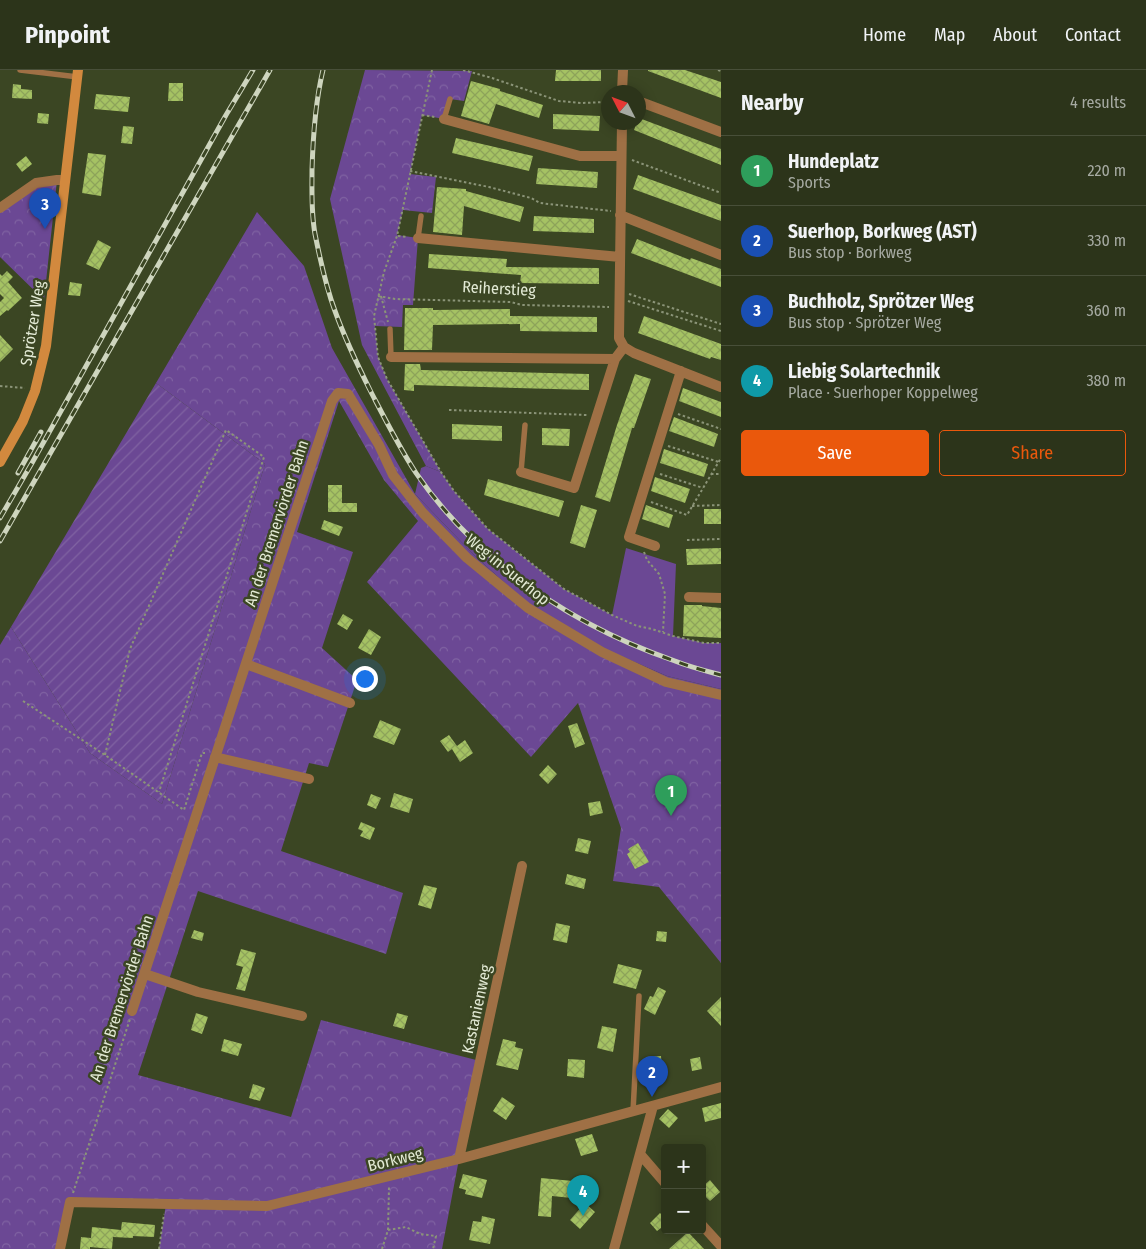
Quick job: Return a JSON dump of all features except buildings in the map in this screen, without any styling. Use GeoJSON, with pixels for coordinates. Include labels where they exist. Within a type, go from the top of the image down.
{"type":"FeatureCollection","features":[{"type":"Feature","properties":{"kind":"street"},"geometry":{"type":"LineString","coordinates":[[622,85],[623,70]]}},
{"type":"Feature","properties":{"kind":"street","name":"Sprötzer Weg"},"geometry":{"type":"LineString","coordinates":[[0,462],[22,421],[35,391],[46,346],[78,73]]}},
{"type":"Feature","properties":{"kind":"street"},"geometry":{"type":"LineString","coordinates":[[646,105],[721,132]]}},
{"type":"Feature","properties":{"kind":"street"},"geometry":{"type":"LineString","coordinates":[[444,120],[580,156],[621,156]]}},
{"type":"Feature","properties":{"kind":"street"},"geometry":{"type":"LineString","coordinates":[[622,130],[619,338],[624,347],[634,353],[721,387]]}},
{"type":"Feature","properties":{"kind":"street"},"geometry":{"type":"LineString","coordinates":[[0,208],[36,183],[65,180]]}},
{"type":"Feature","properties":{"kind":"street"},"geometry":{"type":"LineString","coordinates":[[620,213],[721,255]]}},
{"type":"Feature","properties":{"kind":"street"},"geometry":{"type":"LineString","coordinates":[[418,238],[620,257]]}},
{"type":"Feature","properties":{"kind":"street"},"geometry":{"type":"LineString","coordinates":[[522,472],[574,488],[615,359],[624,347]]}},
{"type":"Feature","properties":{"kind":"street"},"geometry":{"type":"LineString","coordinates":[[391,357],[615,359]]}},
{"type":"Feature","properties":{"kind":"street"},"geometry":{"type":"LineString","coordinates":[[655,546],[630,537],[681,371]]}},
{"type":"Feature","properties":{"kind":"street","name":"An der Bremervörder Bahn"},"geometry":{"type":"LineString","coordinates":[[132,1011],[332,401],[338,393]]}},
{"type":"Feature","properties":{"kind":"street","name":"Weg in Suerhop"},"geometry":{"type":"LineString","coordinates":[[338,393],[348,394],[379,446],[393,475],[422,513],[467,558],[528,608],[602,652],[666,682],[721,695]]}},
{"type":"Feature","properties":{"kind":"street"},"geometry":{"type":"LineString","coordinates":[[689,598],[721,598]]}},
{"type":"Feature","properties":{"kind":"street"},"geometry":{"type":"LineString","coordinates":[[246,664],[350,703]]}},
{"type":"Feature","properties":{"kind":"street"},"geometry":{"type":"LineString","coordinates":[[216,757],[309,779]]}},
{"type":"Feature","properties":{"kind":"street","name":"Kastanienweg"},"geometry":{"type":"LineString","coordinates":[[458,1159],[522,866]]}},
{"type":"Feature","properties":{"kind":"street"},"geometry":{"type":"LineString","coordinates":[[144,974],[198,992],[302,1016]]}},
{"type":"Feature","properties":{"kind":"street","name":"Borkweg"},"geometry":{"type":"LineString","coordinates":[[70,1202],[267,1206],[458,1159],[721,1088]]}},
{"type":"Feature","properties":{"kind":"street"},"geometry":{"type":"LineString","coordinates":[[614,1249],[653,1106]]}},
{"type":"Feature","properties":{"kind":"street"},"geometry":{"type":"LineString","coordinates":[[640,1154],[661,1178]]}},
{"type":"Feature","properties":{"kind":"street"},"geometry":{"type":"LineString","coordinates":[[60,1249],[70,1202]]}},
{"type":"Feature","properties":{"kind":"street"},"geometry":{"type":"LineString","coordinates":[[706,1229],[721,1246]]}},
{"type":"Feature","properties":{"kind":"lane"},"geometry":{"type":"LineString","coordinates":[[20,70],[78,73]]}},
{"type":"Feature","properties":{"kind":"lane"},"geometry":{"type":"LineString","coordinates":[[444,120],[450,99]]}},
{"type":"Feature","properties":{"kind":"lane"},"geometry":{"type":"LineString","coordinates":[[418,238],[421,216]]}},
{"type":"Feature","properties":{"kind":"lane"},"geometry":{"type":"LineString","coordinates":[[390,329],[391,357]]}},
{"type":"Feature","properties":{"kind":"lane"},"geometry":{"type":"LineString","coordinates":[[522,472],[525,425]]}},
{"type":"Feature","properties":{"kind":"lane"},"geometry":{"type":"LineString","coordinates":[[633,1112],[639,996]]}},
{"type":"Feature","properties":{"kind":"path"},"geometry":{"type":"LineString","coordinates":[[432,70],[397,236],[384,272],[374,316],[378,357],[387,379],[454,491],[488,528],[564,589],[637,626],[704,643],[721,643]]}},
{"type":"Feature","properties":{"kind":"path"},"geometry":{"type":"LineString","coordinates":[[463,70],[559,101],[601,102]]}},
{"type":"Feature","properties":{"kind":"path"},"geometry":{"type":"LineString","coordinates":[[422,115],[444,120]]}},
{"type":"Feature","properties":{"kind":"path"},"geometry":{"type":"LineString","coordinates":[[621,156],[721,193]]}},
{"type":"Feature","properties":{"kind":"path"},"geometry":{"type":"LineString","coordinates":[[410,171],[489,187],[531,198],[540,204],[620,213]]}},
{"type":"Feature","properties":{"kind":"path"},"geometry":{"type":"LineString","coordinates":[[380,296],[390,329]]}},
{"type":"Feature","properties":{"kind":"path","name":"Reiherstieg"},"geometry":{"type":"LineString","coordinates":[[380,296],[395,300],[511,302],[522,305],[577,306],[619,299]]}},
{"type":"Feature","properties":{"kind":"path"},"geometry":{"type":"LineString","coordinates":[[619,299],[721,324]]}},
{"type":"Feature","properties":{"kind":"path"},"geometry":{"type":"LineString","coordinates":[[619,299],[721,331]]}},
{"type":"Feature","properties":{"kind":"path"},"geometry":{"type":"LineString","coordinates":[[0,386],[28,388],[35,391]]}},
{"type":"Feature","properties":{"kind":"path"},"geometry":{"type":"LineString","coordinates":[[449,410],[597,415]]}},
{"type":"Feature","properties":{"kind":"path"},"geometry":{"type":"LineString","coordinates":[[669,411],[721,430]]}},
{"type":"Feature","properties":{"kind":"path"},"geometry":{"type":"LineString","coordinates":[[105,755],[130,649],[226,430],[264,457],[160,792]]}},
{"type":"Feature","properties":{"kind":"path"},"geometry":{"type":"LineString","coordinates":[[659,443],[719,462]]}},
{"type":"Feature","properties":{"kind":"path"},"geometry":{"type":"LineString","coordinates":[[642,498],[687,515],[721,458]]}},
{"type":"Feature","properties":{"kind":"path"},"geometry":{"type":"LineString","coordinates":[[650,470],[703,488]]}},
{"type":"Feature","properties":{"kind":"path"},"geometry":{"type":"LineString","coordinates":[[711,474],[721,474]]}},
{"type":"Feature","properties":{"kind":"path"},"geometry":{"type":"LineString","coordinates":[[692,506],[721,505]]}},
{"type":"Feature","properties":{"kind":"path"},"geometry":{"type":"LineString","coordinates":[[687,540],[721,540]]}},
{"type":"Feature","properties":{"kind":"path"},"geometry":{"type":"LineString","coordinates":[[640,541],[647,560],[659,574],[665,594],[663,632]]}},
{"type":"Feature","properties":{"kind":"path"},"geometry":{"type":"LineString","coordinates":[[22,701],[160,792],[184,810],[202,752],[216,757]]}},
{"type":"Feature","properties":{"kind":"path","name":"An der Bremervörder Bahn"},"geometry":{"type":"LineString","coordinates":[[70,1202],[132,1011]]}},
{"type":"Feature","properties":{"kind":"path"},"geometry":{"type":"LineString","coordinates":[[382,1249],[388,1230],[390,1176]]}},
{"type":"Feature","properties":{"kind":"path"},"geometry":{"type":"LineString","coordinates":[[159,1249],[166,1204]]}},
{"type":"Feature","properties":{"kind":"path"},"geometry":{"type":"LineString","coordinates":[[388,1230],[406,1226],[420,1234],[436,1236],[432,1249]]}},
{"type":"Feature","properties":{"kind":"green space"},"geometry":{"type":"Polygon","coordinates":[[[365,70],[472,71],[464,101],[450,99],[444,119],[422,115],[410,174],[436,177],[432,213],[403,210],[397,235],[418,238],[413,305],[403,305],[402,327],[375,326],[378,357],[387,379],[441,472],[426,466],[362,345],[330,199],[365,70]]]}},
{"type":"Feature","properties":{"kind":"green space"},"geometry":{"type":"Polygon","coordinates":[[[57,180],[44,300],[0,257],[0,208],[36,183],[57,180]]]}},
{"type":"Feature","properties":{"kind":"green space"},"geometry":{"type":"Polygon","coordinates":[[[257,212],[304,266],[332,348],[415,494],[474,555],[529,605],[602,648],[667,676],[721,689],[721,963],[659,887],[613,881],[621,828],[578,703],[531,757],[367,582],[418,521],[384,480],[339,401],[297,532],[353,552],[322,648],[357,680],[328,767],[309,763],[281,851],[403,893],[386,954],[198,891],[138,1075],[291,1117],[321,1020],[480,1061],[442,1249],[159,1249],[166,1204],[70,1202],[60,1249],[0,1249],[0,645],[11,627],[90,753],[162,804],[265,464],[156,383],[257,212]]]}},
{"type":"Feature","properties":{"kind":"green space"},"geometry":{"type":"Polygon","coordinates":[[[156,383],[265,464],[162,804],[90,753],[11,627],[156,383]]]}},
{"type":"Feature","properties":{"kind":"green space"},"geometry":{"type":"Polygon","coordinates":[[[426,466],[441,472],[454,491],[488,529],[564,589],[612,615],[626,548],[676,564],[673,636],[704,643],[721,643],[721,689],[667,676],[602,648],[529,605],[474,555],[415,494],[421,468],[426,466]]]}},
{"type":"Feature","properties":{"kind":"railway"},"geometry":{"type":"LineString","coordinates":[[0,518],[253,70]]}},
{"type":"Feature","properties":{"kind":"railway"},"geometry":{"type":"LineString","coordinates":[[0,541],[270,70]]}},
{"type":"Feature","properties":{"kind":"railway"},"geometry":{"type":"LineString","coordinates":[[323,70],[315,120],[312,170],[313,218],[321,263],[332,302],[352,352],[387,423],[416,473],[448,514],[473,540],[513,574],[550,601],[611,635],[653,653],[721,675]]}},
{"type":"Feature","properties":{"kind":"railway"},"geometry":{"type":"LineString","coordinates":[[18,473],[41,432]]}},
{"type":"Feature","properties":{"kind":"place","name":"Buchholz, Sprötzer Weg"},"geometry":{"type":"Point","coordinates":[45,229]}},
{"type":"Feature","properties":{"kind":"place","name":"Hundeplatz"},"geometry":{"type":"Point","coordinates":[671,816]}},
{"type":"Feature","properties":{"kind":"place","name":"Suerhop, Borkweg (AST)"},"geometry":{"type":"Point","coordinates":[652,1097]}},
{"type":"Feature","properties":{"kind":"place","name":"Liebig Solartechnik"},"geometry":{"type":"Point","coordinates":[583,1216]}}]}
